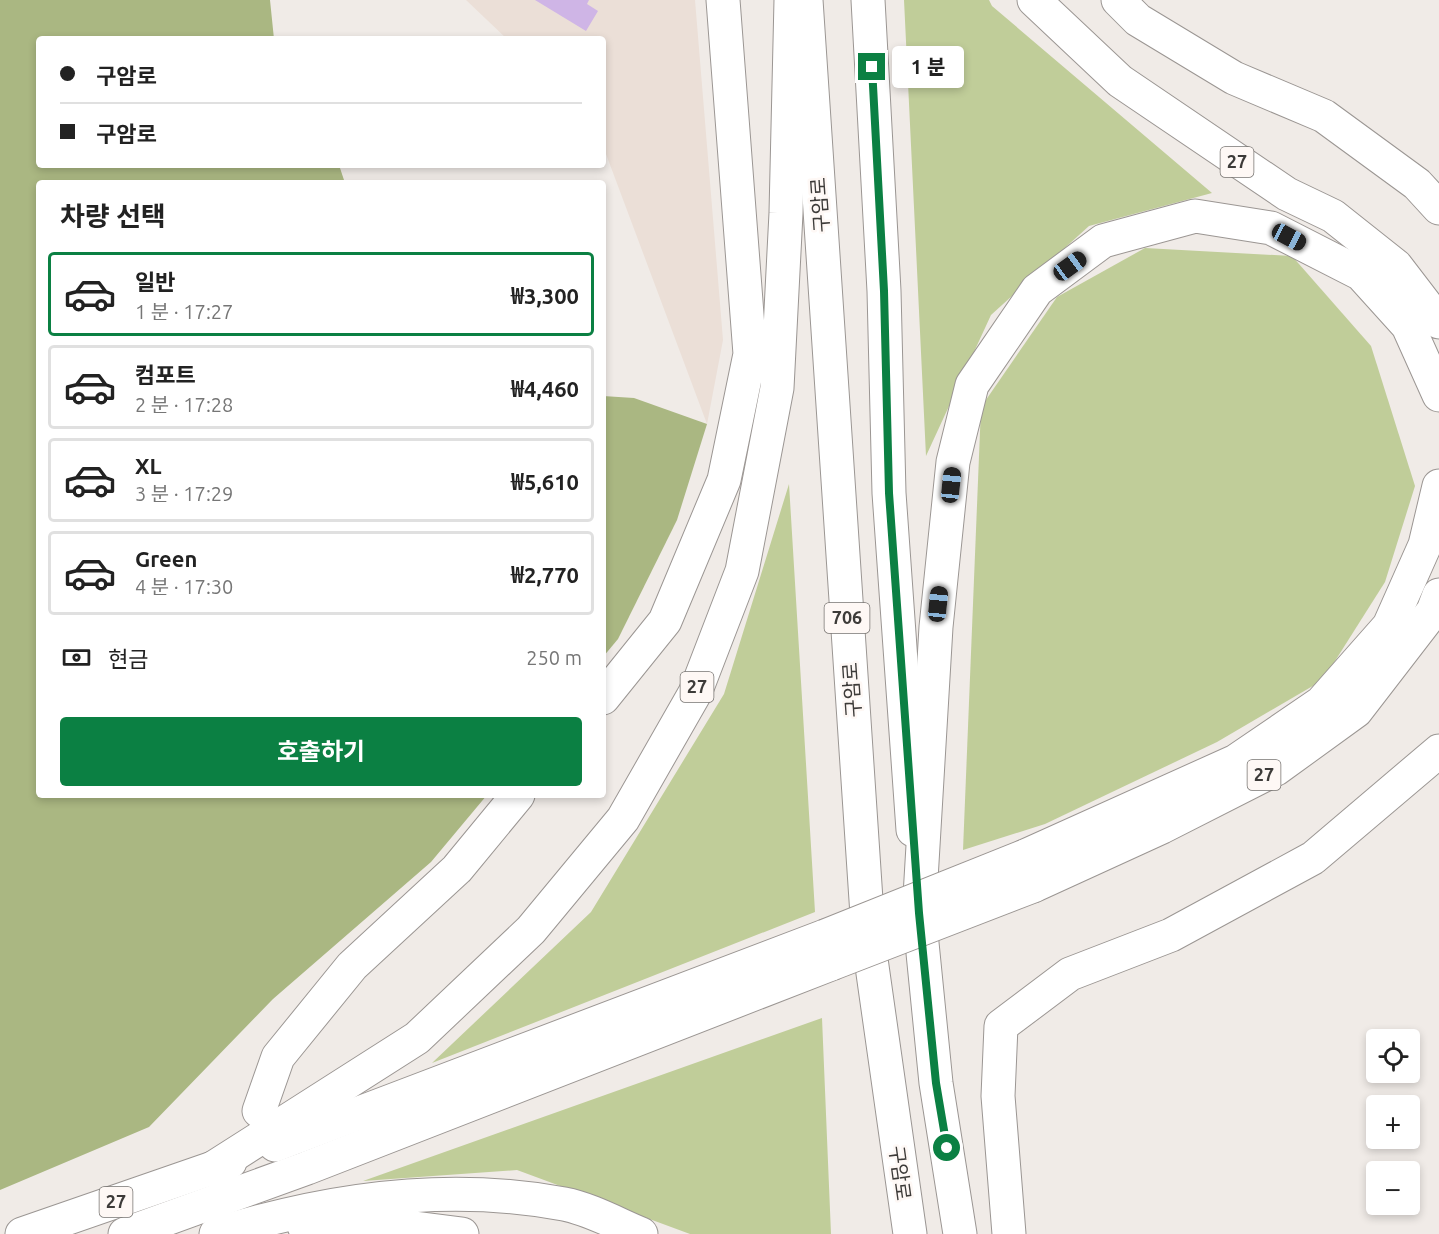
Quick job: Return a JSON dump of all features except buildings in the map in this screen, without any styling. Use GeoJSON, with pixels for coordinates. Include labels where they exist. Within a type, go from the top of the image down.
{"type":"FeatureCollection","features":[{"type":"Feature","properties":{"kind":"main road"},"geometry":{"type":"LineString","coordinates":[[606,694],[665,621],[724,480],[750,354],[723,0]]}},
{"type":"Feature","properties":{"kind":"main road","name":"27"},"geometry":{"type":"LineString","coordinates":[[22,1234],[210,1170],[417,1038],[531,930],[622,819],[695,693],[742,571],[777,388],[786,213],[791,0]]}},
{"type":"Feature","properties":{"kind":"main road","name":"구암로"},"geometry":{"type":"LineString","coordinates":[[806,0],[869,945],[910,1234]]}},
{"type":"Feature","properties":{"kind":"main road","name":"706"},"geometry":{"type":"LineString","coordinates":[[868,0],[884,291],[889,493],[919,913],[936,1083],[960,1234]]}},
{"type":"Feature","properties":{"kind":"main road","name":"27"},"geometry":{"type":"LineString","coordinates":[[1034,0],[1120,81],[1287,194],[1333,216],[1396,266],[1439,322]]}},
{"type":"Feature","properties":{"kind":"main road"},"geometry":{"type":"LineString","coordinates":[[1118,0],[1138,20],[1234,78],[1324,116],[1417,184],[1439,208]]}},
{"type":"Feature","properties":{"kind":"main road"},"geometry":{"type":"LineString","coordinates":[[919,913],[936,627],[953,462],[972,385],[1037,290],[1103,241],[1195,216],[1271,228],[1361,274],[1408,326],[1439,395]]}},
{"type":"Feature","properties":{"kind":"main road"},"geometry":{"type":"LineString","coordinates":[[210,1170],[828,950],[1029,871],[1236,761],[1321,703],[1389,626],[1425,545],[1439,486]]}},
{"type":"Feature","properties":{"kind":"main road","name":"27"},"geometry":{"type":"LineString","coordinates":[[1029,871],[1162,827],[1276,769],[1356,711],[1433,611],[1439,595]]}},
{"type":"Feature","properties":{"kind":"main road"},"geometry":{"type":"LineString","coordinates":[[1009,1234],[998,1096],[1001,1026],[1070,974],[1170,935],[1312,858],[1439,751]]}},
{"type":"Feature","properties":{"kind":"main road"},"geometry":{"type":"LineString","coordinates":[[259,1111],[278,1057],[352,966],[457,869],[516,798]]}},
{"type":"Feature","properties":{"kind":"main road","name":"27"},"geometry":{"type":"LineString","coordinates":[[125,1234],[307,1168],[828,950]]}},
{"type":"Feature","properties":{"kind":"main road"},"geometry":{"type":"LineString","coordinates":[[216,1234],[269,1218],[361,1200],[410,1196],[474,1195],[566,1205],[641,1234]]}},
{"type":"Feature","properties":{"kind":"main road"},"geometry":{"type":"LineString","coordinates":[[294,1228],[344,1219],[462,1234]]}},
{"type":"Feature","properties":{"kind":"shaded area"},"geometry":{"type":"Polygon","coordinates":[[[466,0],[695,0],[723,340],[707,424],[606,154],[606,36],[504,36],[466,0]]]}},
{"type":"Feature","properties":{"kind":"green space"},"geometry":{"type":"Polygon","coordinates":[[[0,0],[270,0],[274,36],[36,36],[36,168],[340,168],[344,180],[36,180],[36,798],[484,798],[431,862],[273,999],[149,1127],[0,1190],[0,0]]]}},
{"type":"Feature","properties":{"kind":"green space"},"geometry":{"type":"Polygon","coordinates":[[[904,0],[989,0],[992,6],[1212,193],[1089,226],[991,315],[926,456],[904,0]]]}},
{"type":"Feature","properties":{"kind":"green space"},"geometry":{"type":"Polygon","coordinates":[[[1145,248],[1292,256],[1371,346],[1415,486],[1385,582],[1323,680],[1217,742],[1045,824],[963,850],[981,407],[1057,297],[1145,248]]]}},
{"type":"Feature","properties":{"kind":"green space"},"geometry":{"type":"Polygon","coordinates":[[[606,396],[634,398],[707,424],[677,520],[618,639],[606,653],[606,396]]]}},
{"type":"Feature","properties":{"kind":"green space"},"geometry":{"type":"Polygon","coordinates":[[[789,484],[815,912],[432,1063],[591,912],[724,694],[789,484]]]}},
{"type":"Feature","properties":{"kind":"green space"},"geometry":{"type":"Polygon","coordinates":[[[822,1018],[831,1234],[690,1234],[517,1170],[363,1181],[822,1018]]]}},
{"type":"Feature","properties":{"kind":"route"},"geometry":{"type":"LineString","coordinates":[[872,67],[884,291],[889,493],[919,913],[936,1083],[947,1148]]}}]}
